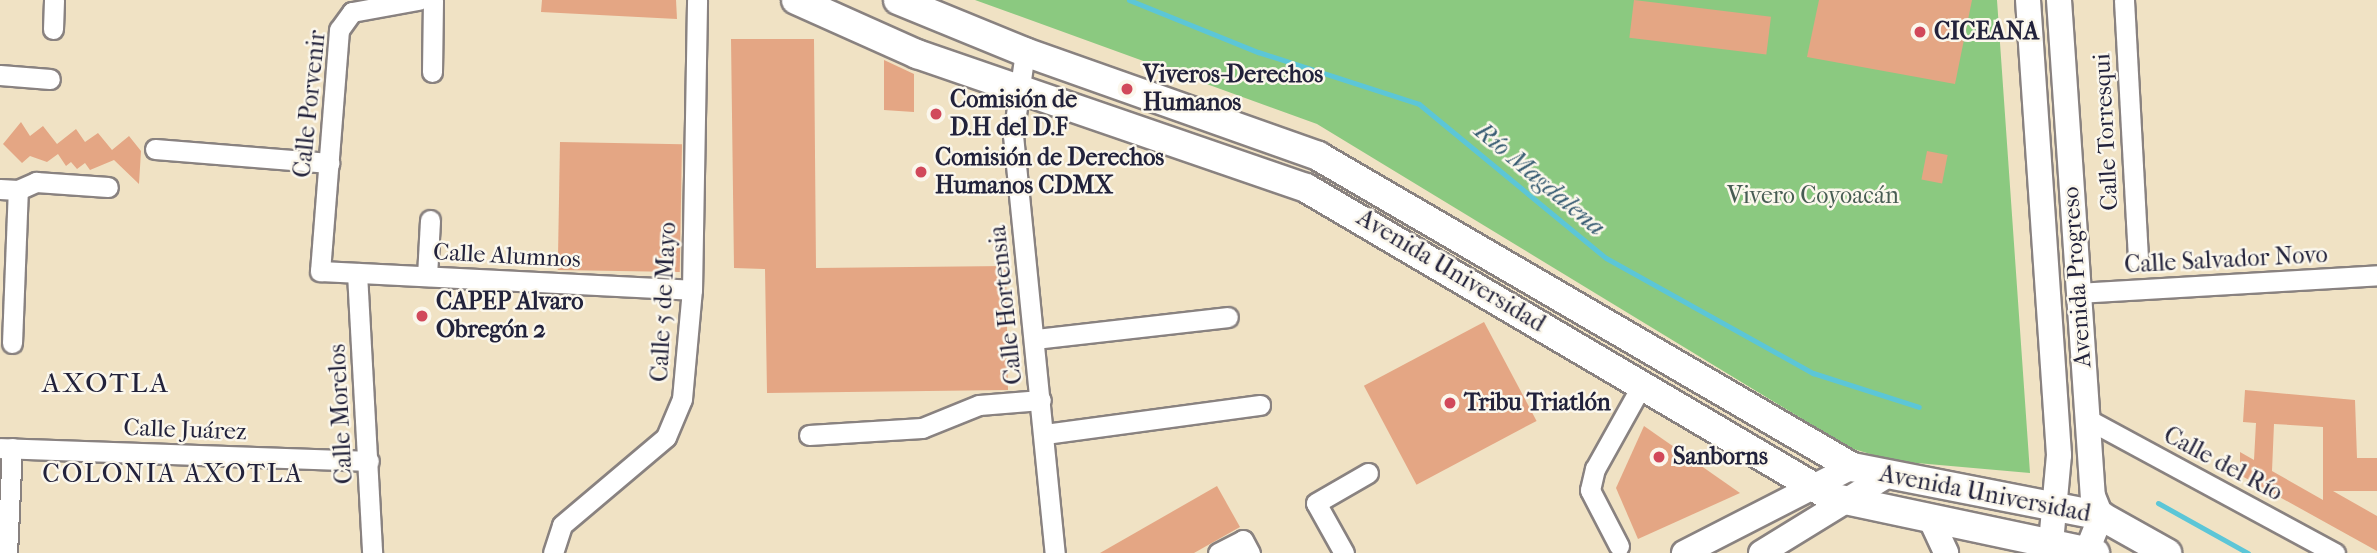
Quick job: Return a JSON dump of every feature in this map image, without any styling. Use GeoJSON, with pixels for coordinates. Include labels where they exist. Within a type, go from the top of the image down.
{"type":"FeatureCollection","features":[{"type":"Feature","properties":{"kind":"main road","name":"Avenida Universidad"},"geometry":{"type":"LineString","coordinates":[[796,0],[917,54],[1306,188],[1812,487],[1852,503],[1998,528],[2051,547],[2091,551]]}},
{"type":"Feature","properties":{"kind":"main road","name":"Avenida Universidad"},"geometry":{"type":"LineString","coordinates":[[898,0],[1025,52],[1318,156],[1852,467],[2059,505],[2101,516],[2167,553]]}},
{"type":"Feature","properties":{"kind":"main road"},"geometry":{"type":"LineString","coordinates":[[1998,528],[2012,553]]}},
{"type":"Feature","properties":{"kind":"street"},"geometry":{"type":"LineString","coordinates":[[53,29],[54,0]]}},
{"type":"Feature","properties":{"kind":"street","name":"Calle Porvenir"},"geometry":{"type":"LineString","coordinates":[[320,271],[344,18],[418,0]]}},
{"type":"Feature","properties":{"kind":"street"},"geometry":{"type":"LineString","coordinates":[[432,72],[433,0]]}},
{"type":"Feature","properties":{"kind":"street","name":"Calle 5 de Mayo"},"geometry":{"type":"LineString","coordinates":[[553,553],[562,525],[666,437],[682,399],[692,290],[697,0]]}},
{"type":"Feature","properties":{"kind":"street","name":"Calle Torresqui"},"geometry":{"type":"LineString","coordinates":[[2124,0],[2138,261]]}},
{"type":"Feature","properties":{"kind":"street"},"geometry":{"type":"LineString","coordinates":[[2029,7],[2059,6]]}},
{"type":"Feature","properties":{"kind":"street","name":"Avenida Progreso"},"geometry":{"type":"LineString","coordinates":[[2059,6],[2093,496],[2101,516]]}},
{"type":"Feature","properties":{"kind":"street","name":"Avenida Progreso"},"geometry":{"type":"LineString","coordinates":[[2029,7],[2059,505],[2051,547]]}},
{"type":"Feature","properties":{"kind":"street","name":"Calle Hortensia"},"geometry":{"type":"LineString","coordinates":[[1025,52],[1017,88],[1013,135],[1055,553]]}},
{"type":"Feature","properties":{"kind":"street"},"geometry":{"type":"LineString","coordinates":[[0,75],[50,79]]}},
{"type":"Feature","properties":{"kind":"street"},"geometry":{"type":"LineString","coordinates":[[155,149],[329,163]]}},
{"type":"Feature","properties":{"kind":"street"},"geometry":{"type":"LineString","coordinates":[[12,343],[9,190],[36,182],[108,187]]}},
{"type":"Feature","properties":{"kind":"street"},"geometry":{"type":"LineString","coordinates":[[427,276],[430,220]]}},
{"type":"Feature","properties":{"kind":"street","name":"Calle Alumnos"},"geometry":{"type":"LineString","coordinates":[[320,271],[692,290]]}},
{"type":"Feature","properties":{"kind":"street","name":"Calle Morelos"},"geometry":{"type":"LineString","coordinates":[[357,273],[372,553]]}},
{"type":"Feature","properties":{"kind":"street","name":"Calle Salvador Novo"},"geometry":{"type":"LineString","coordinates":[[2078,293],[2377,275]]}},
{"type":"Feature","properties":{"kind":"street"},"geometry":{"type":"LineString","coordinates":[[1035,339],[1228,317]]}},
{"type":"Feature","properties":{"kind":"street"},"geometry":{"type":"LineString","coordinates":[[1619,546],[1590,490],[1595,469],[1642,385]]}},
{"type":"Feature","properties":{"kind":"street"},"geometry":{"type":"LineString","coordinates":[[809,435],[922,428],[979,405],[1041,400]]}},
{"type":"Feature","properties":{"kind":"street"},"geometry":{"type":"LineString","coordinates":[[1045,434],[1260,405]]}},
{"type":"Feature","properties":{"kind":"street","name":"Calle del Río"},"geometry":{"type":"LineString","coordinates":[[2087,419],[2336,553]]}},
{"type":"Feature","properties":{"kind":"street"},"geometry":{"type":"LineString","coordinates":[[6,448],[7,553]]}},
{"type":"Feature","properties":{"kind":"street","name":"Calle Juárez"},"geometry":{"type":"LineString","coordinates":[[6,448],[369,461]]}},
{"type":"Feature","properties":{"kind":"street"},"geometry":{"type":"LineString","coordinates":[[1696,551],[1852,467]]}},
{"type":"Feature","properties":{"kind":"street"},"geometry":{"type":"LineString","coordinates":[[1344,553],[1316,503],[1368,473]]}},
{"type":"Feature","properties":{"kind":"street"},"geometry":{"type":"LineString","coordinates":[[1761,553],[1852,503],[1888,475]]}},
{"type":"Feature","properties":{"kind":"street"},"geometry":{"type":"LineString","coordinates":[[2091,551],[2101,516]]}},
{"type":"Feature","properties":{"kind":"street"},"geometry":{"type":"LineString","coordinates":[[1930,518],[1946,553]]}},
{"type":"Feature","properties":{"kind":"street"},"geometry":{"type":"LineString","coordinates":[[1218,553],[1243,540],[1250,553]]}},
{"type":"Feature","properties":{"kind":"green space","name":"Vivero Coyoacán"},"geometry":{"type":"Polygon","coordinates":[[[975,0],[1997,0],[2030,473],[1894,461],[1850,448],[1317,124],[975,0]]]}},
{"type":"Feature","properties":{"kind":"building"},"geometry":{"type":"Polygon","coordinates":[[[542,0],[676,0],[677,19],[541,12],[542,0]]]}},
{"type":"Feature","properties":{"kind":"building"},"geometry":{"type":"Polygon","coordinates":[[[1634,0],[1771,17],[1766,55],[1629,38],[1634,0]]]}},
{"type":"Feature","properties":{"kind":"building","name":"CICEANA"},"geometry":{"type":"Polygon","coordinates":[[[1819,0],[1972,0],[1955,84],[1807,57],[1819,0]]]}},
{"type":"Feature","properties":{"kind":"building"},"geometry":{"type":"Polygon","coordinates":[[[731,39],[814,39],[816,268],[1006,266],[1008,390],[767,393],[765,269],[734,268],[731,39]]]}},
{"type":"Feature","properties":{"kind":"building"},"geometry":{"type":"Polygon","coordinates":[[[884,60],[914,74],[914,112],[884,110],[884,60]]]}},
{"type":"Feature","properties":{"kind":"building"},"geometry":{"type":"Polygon","coordinates":[[[21,122],[30,136],[43,126],[57,144],[76,129],[85,142],[98,133],[112,150],[129,136],[141,151],[139,184],[114,160],[90,170],[85,163],[77,169],[71,162],[66,166],[58,154],[47,162],[30,156],[22,163],[3,144],[21,122]]]}},
{"type":"Feature","properties":{"kind":"building"},"geometry":{"type":"Polygon","coordinates":[[[560,142],[682,144],[680,272],[558,270],[560,142]]]}},
{"type":"Feature","properties":{"kind":"building"},"geometry":{"type":"Polygon","coordinates":[[[1927,151],[1948,155],[1942,183],[1921,179],[1927,151]]]}},
{"type":"Feature","properties":{"kind":"building","name":"Tribu Triatlón"},"geometry":{"type":"Polygon","coordinates":[[[1484,322],[1537,421],[1416,485],[1364,386],[1484,322]]]}},
{"type":"Feature","properties":{"kind":"building"},"geometry":{"type":"Polygon","coordinates":[[[2245,390],[2355,400],[2357,458],[2377,458],[2377,491],[2333,491],[2377,516],[2377,551],[2240,475],[2240,452],[2254,460],[2256,423],[2243,422],[2245,390]],[[2274,424],[2272,471],[2323,500],[2323,427],[2274,424]]]}},
{"type":"Feature","properties":{"kind":"building","name":"Sanborns"},"geometry":{"type":"Polygon","coordinates":[[[1644,426],[1740,493],[1638,539],[1616,488],[1644,426]]]}},
{"type":"Feature","properties":{"kind":"building"},"geometry":{"type":"Polygon","coordinates":[[[1217,486],[1240,527],[1194,553],[1100,553],[1217,486]]]}},
{"type":"Feature","properties":{"kind":"waterway","name":"Río Magdalena"},"geometry":{"type":"LineString","coordinates":[[1129,0],[1258,52],[1419,104],[1606,258],[1813,373],[1919,407]]}},
{"type":"Feature","properties":{"kind":"waterway","name":"Río Magdalena"},"geometry":{"type":"LineString","coordinates":[[2158,503],[2248,553]]}},
{"type":"Feature","properties":{"kind":"place","name":"CICEANA"},"geometry":{"type":"Point","coordinates":[1920,32]}},
{"type":"Feature","properties":{"kind":"place","name":"Viveros-Derechos Humanos"},"geometry":{"type":"Point","coordinates":[1127,89]}},
{"type":"Feature","properties":{"kind":"place","name":"Comisión de D.H del D.F"},"geometry":{"type":"Point","coordinates":[936,114]}},
{"type":"Feature","properties":{"kind":"place","name":"Comisión de Derechos Humanos CDMX"},"geometry":{"type":"Point","coordinates":[921,172]}},
{"type":"Feature","properties":{"kind":"place","name":"CAPEP Alvaro Obregón 2"},"geometry":{"type":"Point","coordinates":[422,316]}},
{"type":"Feature","properties":{"kind":"place","name":"Tribu Triatlón"},"geometry":{"type":"Point","coordinates":[1450,403]}},
{"type":"Feature","properties":{"kind":"place","name":"Sanborns"},"geometry":{"type":"Point","coordinates":[1659,457]}},
{"type":"Feature","properties":{"kind":"district","name":"AXOTLA"},"geometry":{"type":"Point","coordinates":[106,383]}},
{"type":"Feature","properties":{"kind":"district","name":"COLONIA AXOTLA"},"geometry":{"type":"Point","coordinates":[173,474]}}]}
